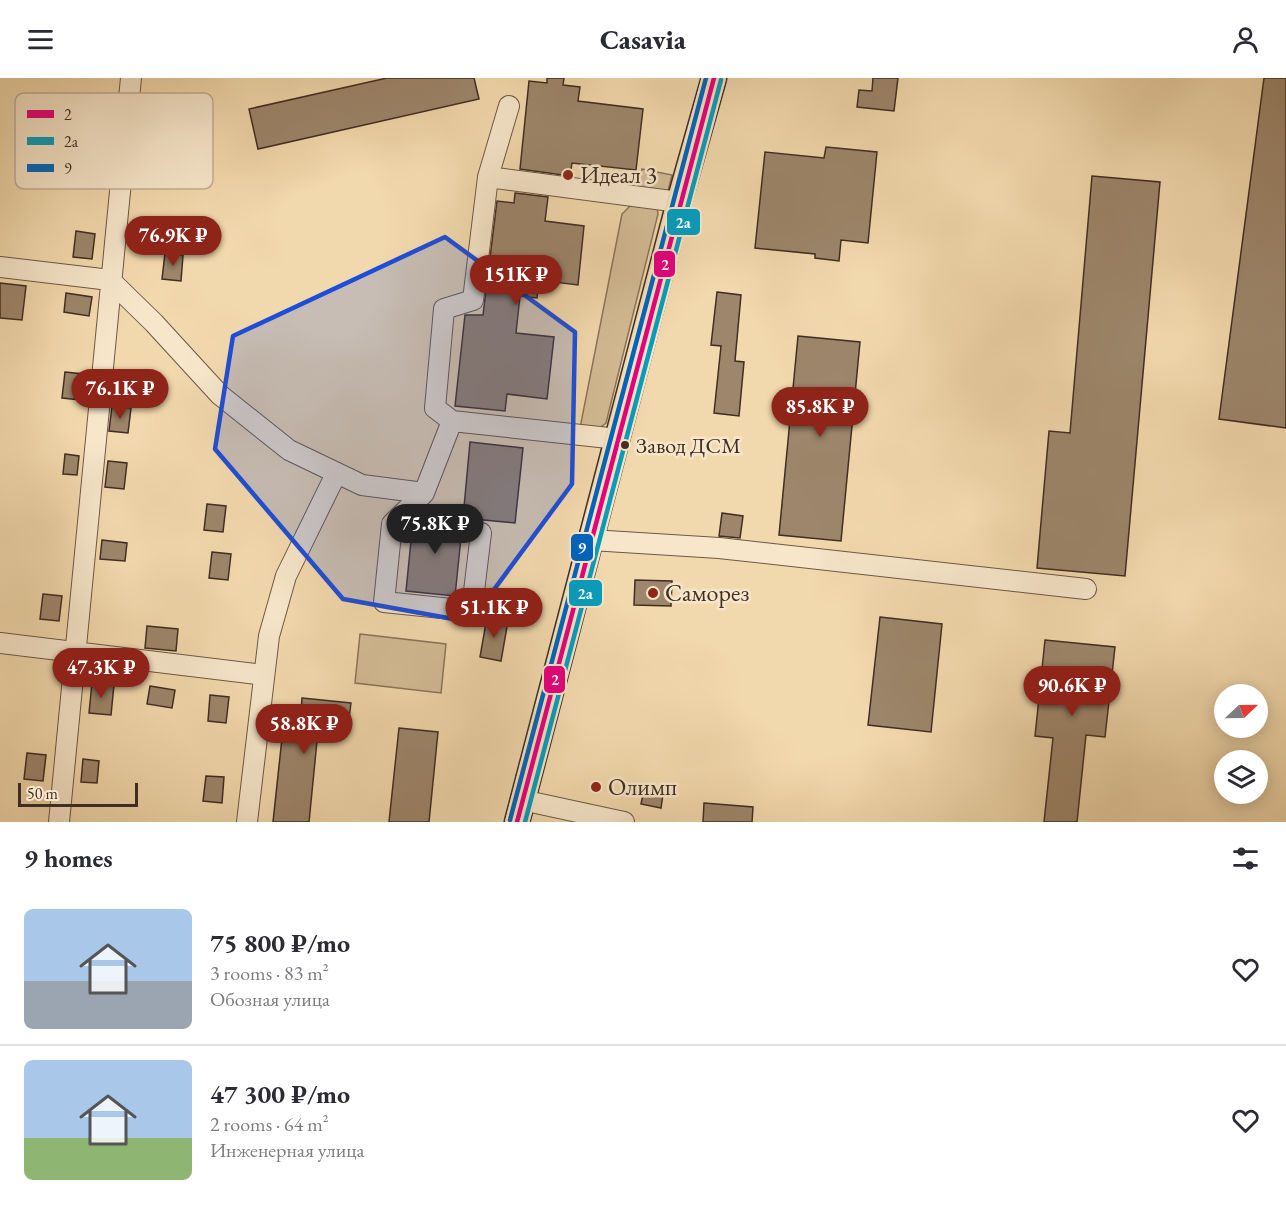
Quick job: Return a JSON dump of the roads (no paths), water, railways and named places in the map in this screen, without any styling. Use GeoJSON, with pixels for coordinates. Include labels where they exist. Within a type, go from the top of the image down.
{"type":"FeatureCollection","features":[{"type":"Feature","properties":{"kind":"main road"},"geometry":{"type":"LineString","coordinates":[[520,811],[679,202],[714,78]]}},
{"type":"Feature","properties":{"kind":"street"},"geometry":{"type":"LineString","coordinates":[[129,93],[131,78]]}},
{"type":"Feature","properties":{"kind":"street"},"geometry":{"type":"LineString","coordinates":[[510,106],[488,177],[473,300],[444,309],[435,408],[452,421],[618,439]]}},
{"type":"Feature","properties":{"kind":"street"},"geometry":{"type":"LineString","coordinates":[[488,177],[679,202]]}},
{"type":"Feature","properties":{"kind":"street"},"geometry":{"type":"LineString","coordinates":[[59,822],[119,189]]}},
{"type":"Feature","properties":{"kind":"street"},"geometry":{"type":"LineString","coordinates":[[0,267],[110,280],[154,323],[220,394],[289,450],[362,485],[424,493]]}},
{"type":"Feature","properties":{"kind":"street"},"geometry":{"type":"LineString","coordinates":[[452,421],[424,493],[392,524],[384,602],[461,610],[472,608],[481,533]]}},
{"type":"Feature","properties":{"kind":"street"},"geometry":{"type":"LineString","coordinates":[[247,822],[269,636],[286,576],[336,474]]}},
{"type":"Feature","properties":{"kind":"street"},"geometry":{"type":"LineString","coordinates":[[591,540],[719,548],[1086,589]]}},
{"type":"Feature","properties":{"kind":"street"},"geometry":{"type":"LineString","coordinates":[[0,643],[264,675]]}},
{"type":"Feature","properties":{"kind":"street"},"geometry":{"type":"LineString","coordinates":[[520,811],[624,822]]}},
{"type":"Feature","properties":{"kind":"place","name":"Идеал 3"},"geometry":{"type":"Point","coordinates":[568,175]}},
{"type":"Feature","properties":{"kind":"place","name":"Завод ДСМ"},"geometry":{"type":"Point","coordinates":[625,445]}},
{"type":"Feature","properties":{"kind":"place","name":"Саморез"},"geometry":{"type":"Point","coordinates":[653,593]}},
{"type":"Feature","properties":{"kind":"place","name":"Олимп"},"geometry":{"type":"Point","coordinates":[596,787]}}]}
